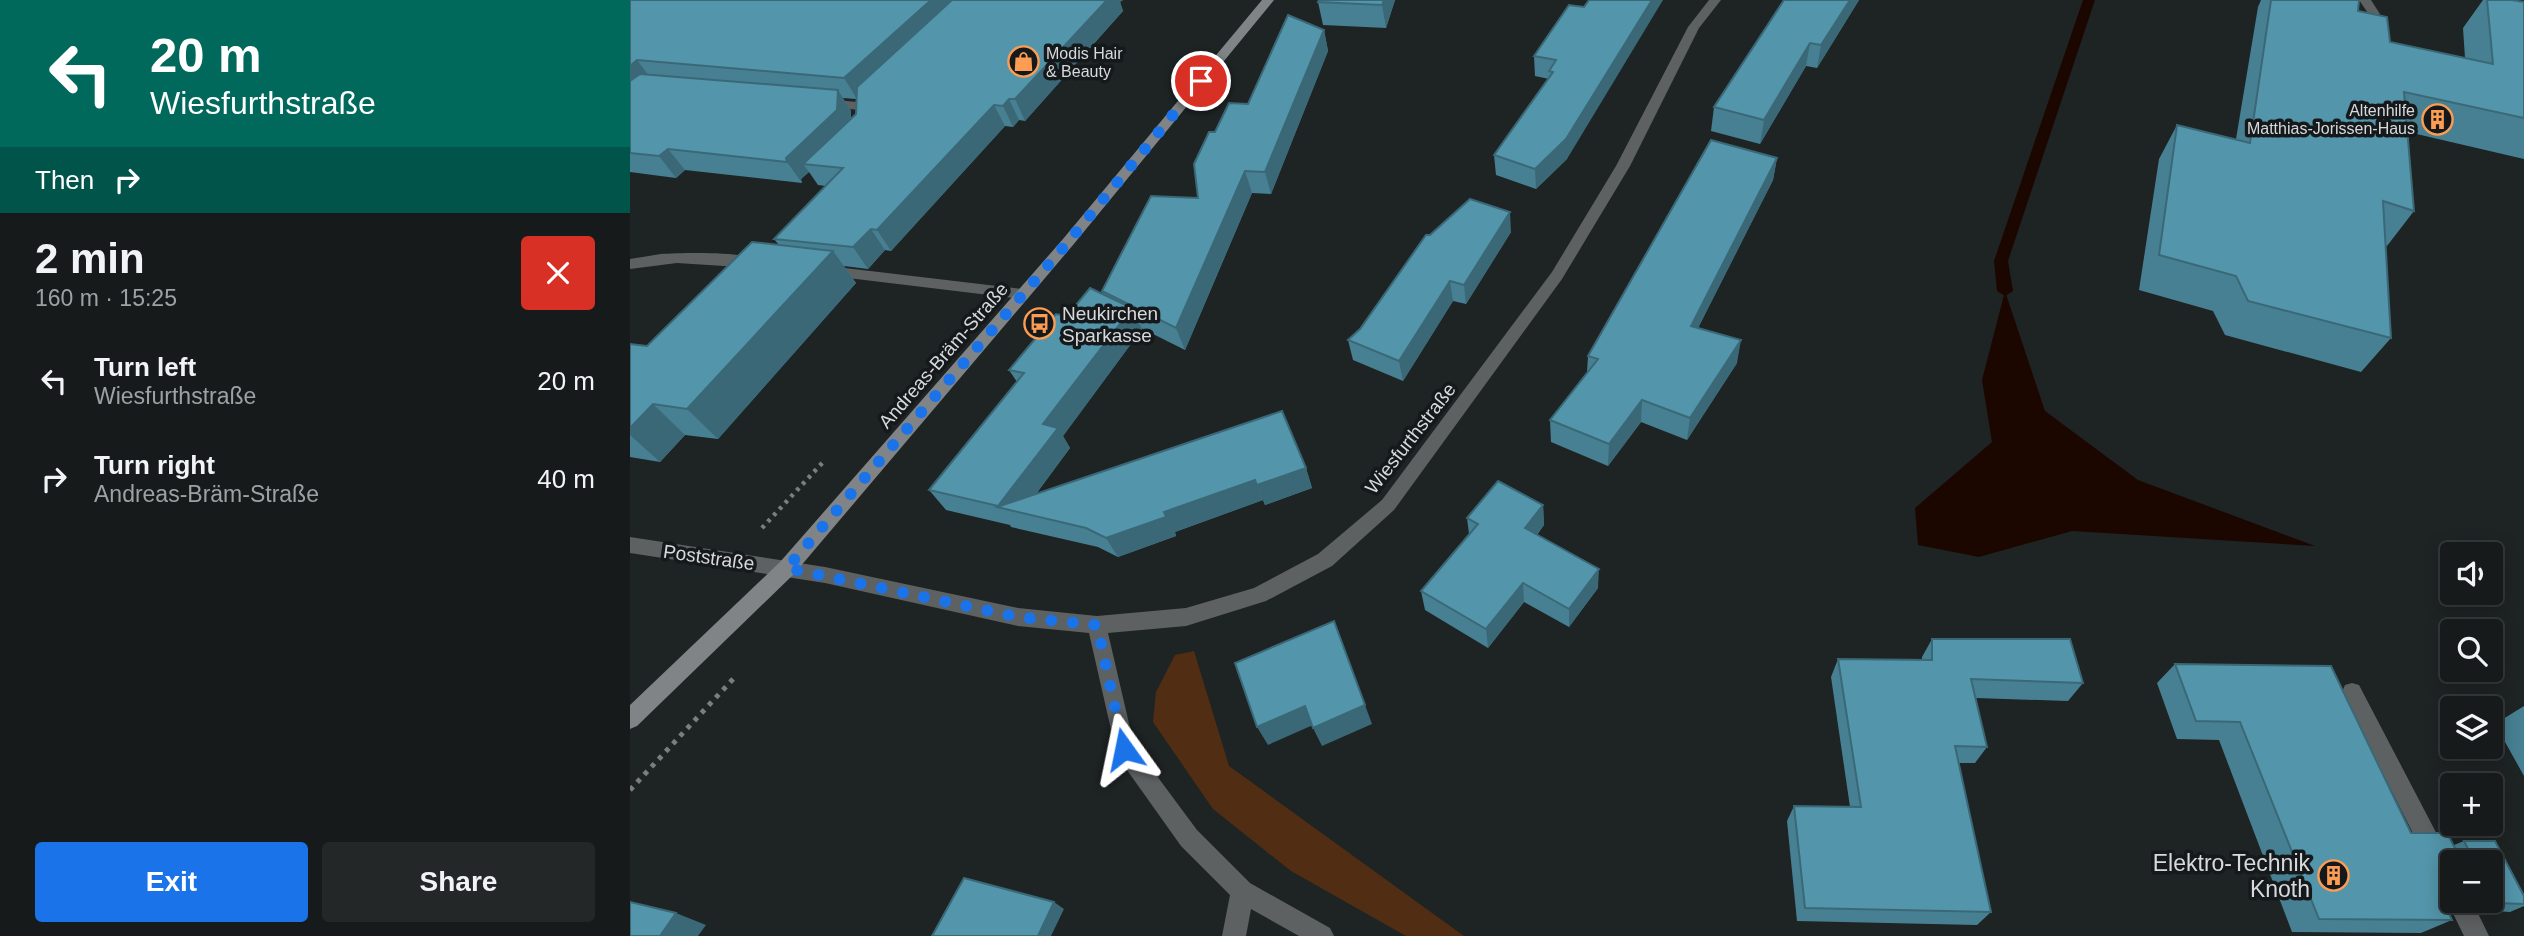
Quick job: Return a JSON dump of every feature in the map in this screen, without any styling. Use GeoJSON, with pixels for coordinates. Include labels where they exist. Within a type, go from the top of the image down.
{"type":"FeatureCollection","features":[{"type":"Feature","properties":{"kind":"main road","name":"Andreas-Bräm-Straße"},"geometry":{"type":"LineString","coordinates":[[630,719],[787,568],[1023,294],[1268,0]]}},
{"type":"Feature","properties":{"kind":"street","name":"Wiesfurthstraße"},"geometry":{"type":"LineString","coordinates":[[787,568],[1018,617],[1097,625],[1186,617],[1259,595],[1325,559],[1388,505],[1557,275],[1623,166],[1694,27],[1715,0]]}},
{"type":"Feature","properties":{"kind":"street"},"geometry":{"type":"LineString","coordinates":[[2365,0],[2374,14]]}},
{"type":"Feature","properties":{"kind":"street"},"geometry":{"type":"LineString","coordinates":[[806,101],[861,113],[880,88]]}},
{"type":"Feature","properties":{"kind":"street"},"geometry":{"type":"LineString","coordinates":[[630,264],[659,258],[707,258],[777,265]]}},
{"type":"Feature","properties":{"kind":"street"},"geometry":{"type":"LineString","coordinates":[[818,270],[1023,294]]}},
{"type":"Feature","properties":{"kind":"street","name":"Poststraße"},"geometry":{"type":"LineString","coordinates":[[630,545],[787,568]]}},
{"type":"Feature","properties":{"kind":"street"},"geometry":{"type":"LineString","coordinates":[[1097,625],[1124,749],[1189,838],[1242,891],[1322,936]]}},
{"type":"Feature","properties":{"kind":"street"},"geometry":{"type":"LineString","coordinates":[[2352,692],[2440,864]]}},
{"type":"Feature","properties":{"kind":"street"},"geometry":{"type":"LineString","coordinates":[[1234,936],[1242,891]]}},
{"type":"Feature","properties":{"kind":"street"},"geometry":{"type":"LineString","coordinates":[[2465,913],[2476,936]]}},
{"type":"Feature","properties":{"kind":"shaded area"},"geometry":{"type":"Polygon","coordinates":[[[2005,291],[2045,411],[2138,480],[2315,546],[2072,531],[1979,557],[1918,545],[1915,508],[1992,442],[1982,380],[2005,291]]]}},
{"type":"Feature","properties":{"kind":"shaded area"},"geometry":{"type":"Polygon","coordinates":[[[1194,651],[1229,766],[1464,936],[1406,936],[1291,871],[1213,809],[1153,722],[1156,692],[1175,655],[1194,651]]]}},
{"type":"Feature","properties":{"kind":"building"},"geometry":{"type":"Polygon","coordinates":[[[630,0],[931,0],[844,78],[637,60],[630,66],[630,0]]]}},
{"type":"Feature","properties":{"kind":"building"},"geometry":{"type":"Polygon","coordinates":[[[952,0],[1107,0],[1015,99],[1009,99],[1003,106],[994,105],[877,230],[871,229],[853,247],[774,239],[843,168],[803,164],[856,114],[857,87],[952,0]]]}},
{"type":"Feature","properties":{"kind":"building"},"geometry":{"type":"Polygon","coordinates":[[[1384,0],[1382,5],[1318,2],[1384,0]]]}},
{"type":"Feature","properties":{"kind":"building"},"geometry":{"type":"Polygon","coordinates":[[[1589,0],[1652,0],[1566,139],[1535,169],[1494,155],[1553,72],[1549,71],[1556,60],[1534,56],[1569,5],[1584,7],[1589,0]]]}},
{"type":"Feature","properties":{"kind":"building"},"geometry":{"type":"Polygon","coordinates":[[[1784,0],[1850,0],[1821,45],[1810,43],[1764,120],[1714,107],[1784,0]]]}},
{"type":"Feature","properties":{"kind":"building"},"geometry":{"type":"Polygon","coordinates":[[[2271,0],[2359,0],[2358,11],[2387,17],[2390,42],[2493,64],[2487,0],[2524,2],[2524,118],[2404,92],[2414,211],[2383,201],[2391,338],[2248,301],[2236,276],[2159,255],[2177,125],[2250,143],[2271,0]]]}},
{"type":"Feature","properties":{"kind":"building"},"geometry":{"type":"Polygon","coordinates":[[[1288,15],[1324,30],[1265,172],[1245,171],[1176,328],[1102,291],[1151,196],[1198,198],[1194,164],[1209,132],[1215,132],[1229,103],[1248,104],[1288,15]]]}},
{"type":"Feature","properties":{"kind":"building"},"geometry":{"type":"Polygon","coordinates":[[[640,74],[838,90],[837,110],[786,158],[787,162],[668,149],[659,156],[630,153],[630,81],[640,74]]]}},
{"type":"Feature","properties":{"kind":"building"},"geometry":{"type":"Polygon","coordinates":[[[1711,140],[1777,158],[1691,326],[1741,340],[1690,418],[1642,400],[1609,444],[1550,420],[1598,359],[1588,356],[1711,140]]]}},
{"type":"Feature","properties":{"kind":"building"},"geometry":{"type":"Polygon","coordinates":[[[1470,199],[1510,212],[1464,285],[1450,281],[1399,361],[1348,340],[1360,329],[1426,235],[1430,235],[1470,199]]]}},
{"type":"Feature","properties":{"kind":"building"},"geometry":{"type":"Polygon","coordinates":[[[752,242],[833,251],[687,409],[653,404],[630,428],[630,344],[647,346],[752,242]]]}},
{"type":"Feature","properties":{"kind":"building"},"geometry":{"type":"Polygon","coordinates":[[[1090,288],[1132,308],[1043,424],[1058,428],[998,506],[929,490],[1024,373],[1009,370],[1056,314],[1067,316],[1090,288]]]}},
{"type":"Feature","properties":{"kind":"building"},"geometry":{"type":"Polygon","coordinates":[[[1282,411],[1306,468],[1257,485],[1255,480],[1164,512],[1166,517],[1106,538],[1086,528],[997,507],[1282,411]]]}},
{"type":"Feature","properties":{"kind":"building"},"geometry":{"type":"Polygon","coordinates":[[[1498,481],[1543,505],[1525,528],[1599,569],[1569,609],[1523,583],[1486,629],[1421,591],[1478,524],[1467,518],[1498,481]]]}},
{"type":"Feature","properties":{"kind":"building"},"geometry":{"type":"Polygon","coordinates":[[[1334,621],[1365,705],[1313,728],[1305,706],[1257,727],[1235,663],[1334,621]]]}},
{"type":"Feature","properties":{"kind":"building"},"geometry":{"type":"Polygon","coordinates":[[[1932,639],[2070,639],[2083,683],[1971,679],[1987,747],[1955,746],[1991,912],[1805,908],[1794,806],[1861,807],[1838,659],[1932,660],[1932,639]]]}},
{"type":"Feature","properties":{"kind":"building"},"geometry":{"type":"Polygon","coordinates":[[[2175,664],[2331,666],[2411,833],[2440,833],[2440,836],[2449,836],[2456,850],[2440,850],[2440,913],[2449,913],[2452,920],[2319,919],[2240,722],[2196,721],[2175,664]]]}},
{"type":"Feature","properties":{"kind":"building"},"geometry":{"type":"Polygon","coordinates":[[[2464,841],[2495,841],[2500,850],[2468,850],[2464,841]]]}},
{"type":"Feature","properties":{"kind":"building"},"geometry":{"type":"Polygon","coordinates":[[[2503,856],[2524,896],[2524,904],[2503,903],[2503,856]]]}},
{"type":"Feature","properties":{"kind":"building"},"geometry":{"type":"Polygon","coordinates":[[[964,878],[1054,902],[1038,936],[932,936],[964,878]]]}},
{"type":"Feature","properties":{"kind":"building"},"geometry":{"type":"Polygon","coordinates":[[[630,902],[676,913],[660,936],[630,936],[630,902]]]}},
{"type":"Feature","properties":{"kind":"waterway"},"geometry":{"type":"LineString","coordinates":[[2005,291],[2001,261],[2089,0]]}},
{"type":"Feature","properties":{"kind":"place","name":"Modis Hair & Beauty"},"geometry":{"type":"Point","coordinates":[1023,62]}},
{"type":"Feature","properties":{"kind":"place","name":"Altenhilfe Matthias-Jorissen-Haus"},"geometry":{"type":"Point","coordinates":[2438,119]}},
{"type":"Feature","properties":{"kind":"place","name":"Neukirchen Sparkasse"},"geometry":{"type":"Point","coordinates":[1039,324]}},
{"type":"Feature","properties":{"kind":"place","name":"Elektro-Technik Knoth"},"geometry":{"type":"Point","coordinates":[2333,876]}},
{"type":"Feature","properties":{"kind":"route"},"geometry":{"type":"LineString","coordinates":[[1124,749],[1097,625],[1018,617],[787,568],[1068,242],[1201,81]]}}]}
